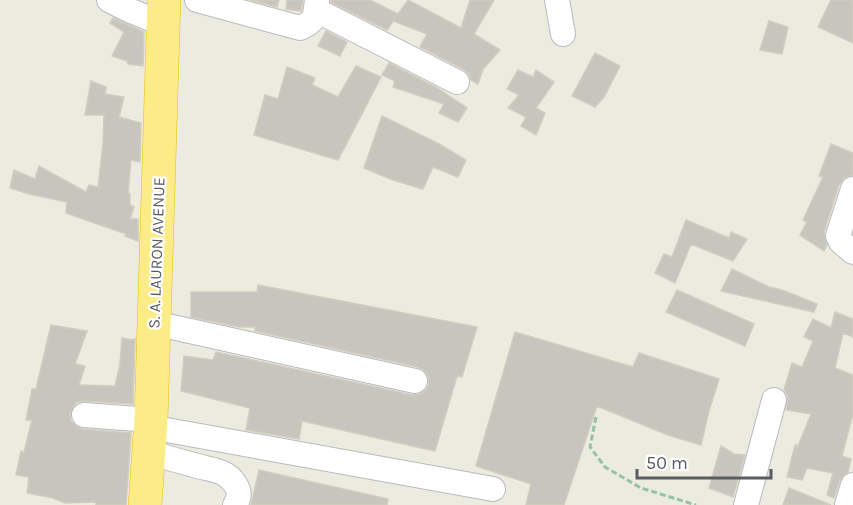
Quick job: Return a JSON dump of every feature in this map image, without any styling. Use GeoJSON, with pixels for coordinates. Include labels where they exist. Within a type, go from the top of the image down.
{"type":"FeatureCollection","features":[{"type":"Feature","properties":{"kind":"highway","name":"S. A. LAURON AVENUE"},"geometry":{"type":"LineString","coordinates":[[152,503],[150,433],[163,12]]}},
{"type":"Feature","properties":{"kind":"street"},"geometry":{"type":"LineString","coordinates":[[109,0],[131,11],[163,12]]}},
{"type":"Feature","properties":{"kind":"street"},"geometry":{"type":"LineString","coordinates":[[197,0],[300,28],[310,24],[317,5],[457,82]]}},
{"type":"Feature","properties":{"kind":"street"},"geometry":{"type":"LineString","coordinates":[[557,0],[563,34]]}},
{"type":"Feature","properties":{"kind":"street"},"geometry":{"type":"LineString","coordinates":[[853,189],[838,238],[853,252]]}},
{"type":"Feature","properties":{"kind":"street"},"geometry":{"type":"LineString","coordinates":[[154,323],[415,381]]}},
{"type":"Feature","properties":{"kind":"street"},"geometry":{"type":"LineString","coordinates":[[746,505],[774,400]]}},
{"type":"Feature","properties":{"kind":"street"},"geometry":{"type":"LineString","coordinates":[[84,415],[150,433],[493,489]]}},
{"type":"Feature","properties":{"kind":"street"},"geometry":{"type":"LineString","coordinates":[[150,433],[198,467],[223,472],[231,477],[239,490],[239,497],[235,505]]}},
{"type":"Feature","properties":{"kind":"street"},"geometry":{"type":"LineString","coordinates":[[847,505],[853,485]]}},
{"type":"Feature","properties":{"kind":"path"},"geometry":{"type":"LineString","coordinates":[[597,417],[590,447],[605,467],[641,488],[696,505]]}},
{"type":"Feature","properties":{"kind":"building"},"geometry":{"type":"Polygon","coordinates":[[[251,0],[279,0],[277,7],[251,0]]]}},
{"type":"Feature","properties":{"kind":"building"},"geometry":{"type":"Polygon","coordinates":[[[287,0],[303,0],[301,11],[286,9],[287,0]]]}},
{"type":"Feature","properties":{"kind":"building"},"geometry":{"type":"Polygon","coordinates":[[[331,0],[370,0],[398,14],[387,30],[331,0]]]}},
{"type":"Feature","properties":{"kind":"building"},"geometry":{"type":"Polygon","coordinates":[[[408,0],[461,28],[470,0],[494,0],[474,34],[500,50],[483,69],[478,84],[471,80],[469,74],[463,69],[420,47],[427,34],[393,21],[408,0]]]}},
{"type":"Feature","properties":{"kind":"building"},"geometry":{"type":"Polygon","coordinates":[[[831,0],[853,0],[853,43],[818,27],[831,0]]]}},
{"type":"Feature","properties":{"kind":"building"},"geometry":{"type":"Polygon","coordinates":[[[113,18],[144,32],[143,66],[128,64],[127,61],[112,56],[124,32],[110,23],[113,18]]]}},
{"type":"Feature","properties":{"kind":"building"},"geometry":{"type":"Polygon","coordinates":[[[769,21],[788,27],[782,54],[760,50],[769,21]]]}},
{"type":"Feature","properties":{"kind":"building"},"geometry":{"type":"Polygon","coordinates":[[[326,31],[347,42],[340,56],[318,46],[326,31]]]}},
{"type":"Feature","properties":{"kind":"building"},"geometry":{"type":"Polygon","coordinates":[[[595,53],[620,66],[604,97],[595,107],[572,96],[595,53]]]}},
{"type":"Feature","properties":{"kind":"building"},"geometry":{"type":"Polygon","coordinates":[[[389,63],[437,88],[467,108],[458,122],[439,113],[444,104],[393,87],[395,81],[382,75],[389,63]]]}},
{"type":"Feature","properties":{"kind":"building"},"geometry":{"type":"Polygon","coordinates":[[[356,66],[381,77],[338,160],[254,135],[265,95],[278,99],[287,67],[315,78],[312,85],[338,97],[356,66]]]}},
{"type":"Feature","properties":{"kind":"building"},"geometry":{"type":"Polygon","coordinates":[[[518,70],[533,77],[536,70],[554,82],[536,108],[545,113],[536,135],[521,126],[526,117],[508,108],[519,95],[507,89],[518,70]]]}},
{"type":"Feature","properties":{"kind":"building"},"geometry":{"type":"Polygon","coordinates":[[[91,81],[106,87],[105,94],[124,97],[119,117],[141,123],[140,162],[131,160],[128,193],[130,194],[130,205],[134,207],[130,219],[138,219],[138,241],[125,236],[126,234],[66,213],[67,202],[10,188],[14,170],[35,179],[39,166],[86,192],[89,185],[98,187],[104,115],[85,115],[91,81]]]}},
{"type":"Feature","properties":{"kind":"building"},"geometry":{"type":"Polygon","coordinates":[[[382,116],[466,160],[458,177],[433,167],[423,189],[364,168],[382,116]]]}},
{"type":"Feature","properties":{"kind":"building"},"geometry":{"type":"Polygon","coordinates":[[[831,144],[853,153],[853,175],[844,178],[839,185],[824,232],[827,245],[824,251],[800,235],[807,222],[803,220],[823,177],[819,176],[831,144]]]}},
{"type":"Feature","properties":{"kind":"building"},"geometry":{"type":"Polygon","coordinates":[[[686,220],[729,238],[731,232],[747,239],[733,261],[691,244],[675,283],[655,273],[664,254],[672,257],[686,220]]]}},
{"type":"Feature","properties":{"kind":"building"},"geometry":{"type":"Polygon","coordinates":[[[732,269],[769,287],[817,304],[814,312],[721,291],[732,269]]]}},
{"type":"Feature","properties":{"kind":"building"},"geometry":{"type":"Polygon","coordinates":[[[258,285],[477,327],[462,377],[457,376],[435,451],[302,421],[299,439],[246,430],[250,408],[181,391],[184,356],[213,360],[216,352],[412,395],[426,390],[429,384],[428,376],[418,367],[255,331],[255,327],[239,327],[191,317],[191,292],[257,292],[258,285]]]}},
{"type":"Feature","properties":{"kind":"building"},"geometry":{"type":"Polygon","coordinates":[[[677,290],[754,324],[745,346],[666,312],[677,290]]]}},
{"type":"Feature","properties":{"kind":"building"},"geometry":{"type":"Polygon","coordinates":[[[835,312],[853,319],[853,337],[843,333],[835,368],[853,375],[853,414],[842,456],[851,459],[848,472],[840,480],[834,498],[827,495],[833,473],[807,468],[802,480],[787,477],[795,445],[798,446],[811,414],[786,410],[788,397],[784,390],[792,363],[802,367],[813,341],[804,337],[813,319],[831,328],[835,312]]]}},
{"type":"Feature","properties":{"kind":"building"},"geometry":{"type":"Polygon","coordinates":[[[51,325],[87,331],[75,364],[85,366],[79,385],[115,386],[122,338],[135,339],[133,404],[77,402],[70,415],[71,421],[82,429],[131,433],[126,505],[96,505],[96,502],[65,503],[27,493],[29,477],[16,475],[21,451],[24,452],[32,420],[26,420],[32,389],[36,389],[51,325]]]}},
{"type":"Feature","properties":{"kind":"building"},"geometry":{"type":"Polygon","coordinates":[[[515,332],[633,367],[639,353],[719,379],[701,445],[668,435],[597,406],[564,505],[526,505],[531,484],[476,466],[515,332]]]}},
{"type":"Feature","properties":{"kind":"building"},"geometry":{"type":"Polygon","coordinates":[[[721,446],[734,454],[745,455],[733,497],[709,488],[721,446]]]}},
{"type":"Feature","properties":{"kind":"building"},"geometry":{"type":"Polygon","coordinates":[[[259,470],[388,499],[387,505],[251,505],[259,470]]]}},
{"type":"Feature","properties":{"kind":"building"},"geometry":{"type":"Polygon","coordinates":[[[789,488],[831,505],[783,505],[789,488]]]}}]}
